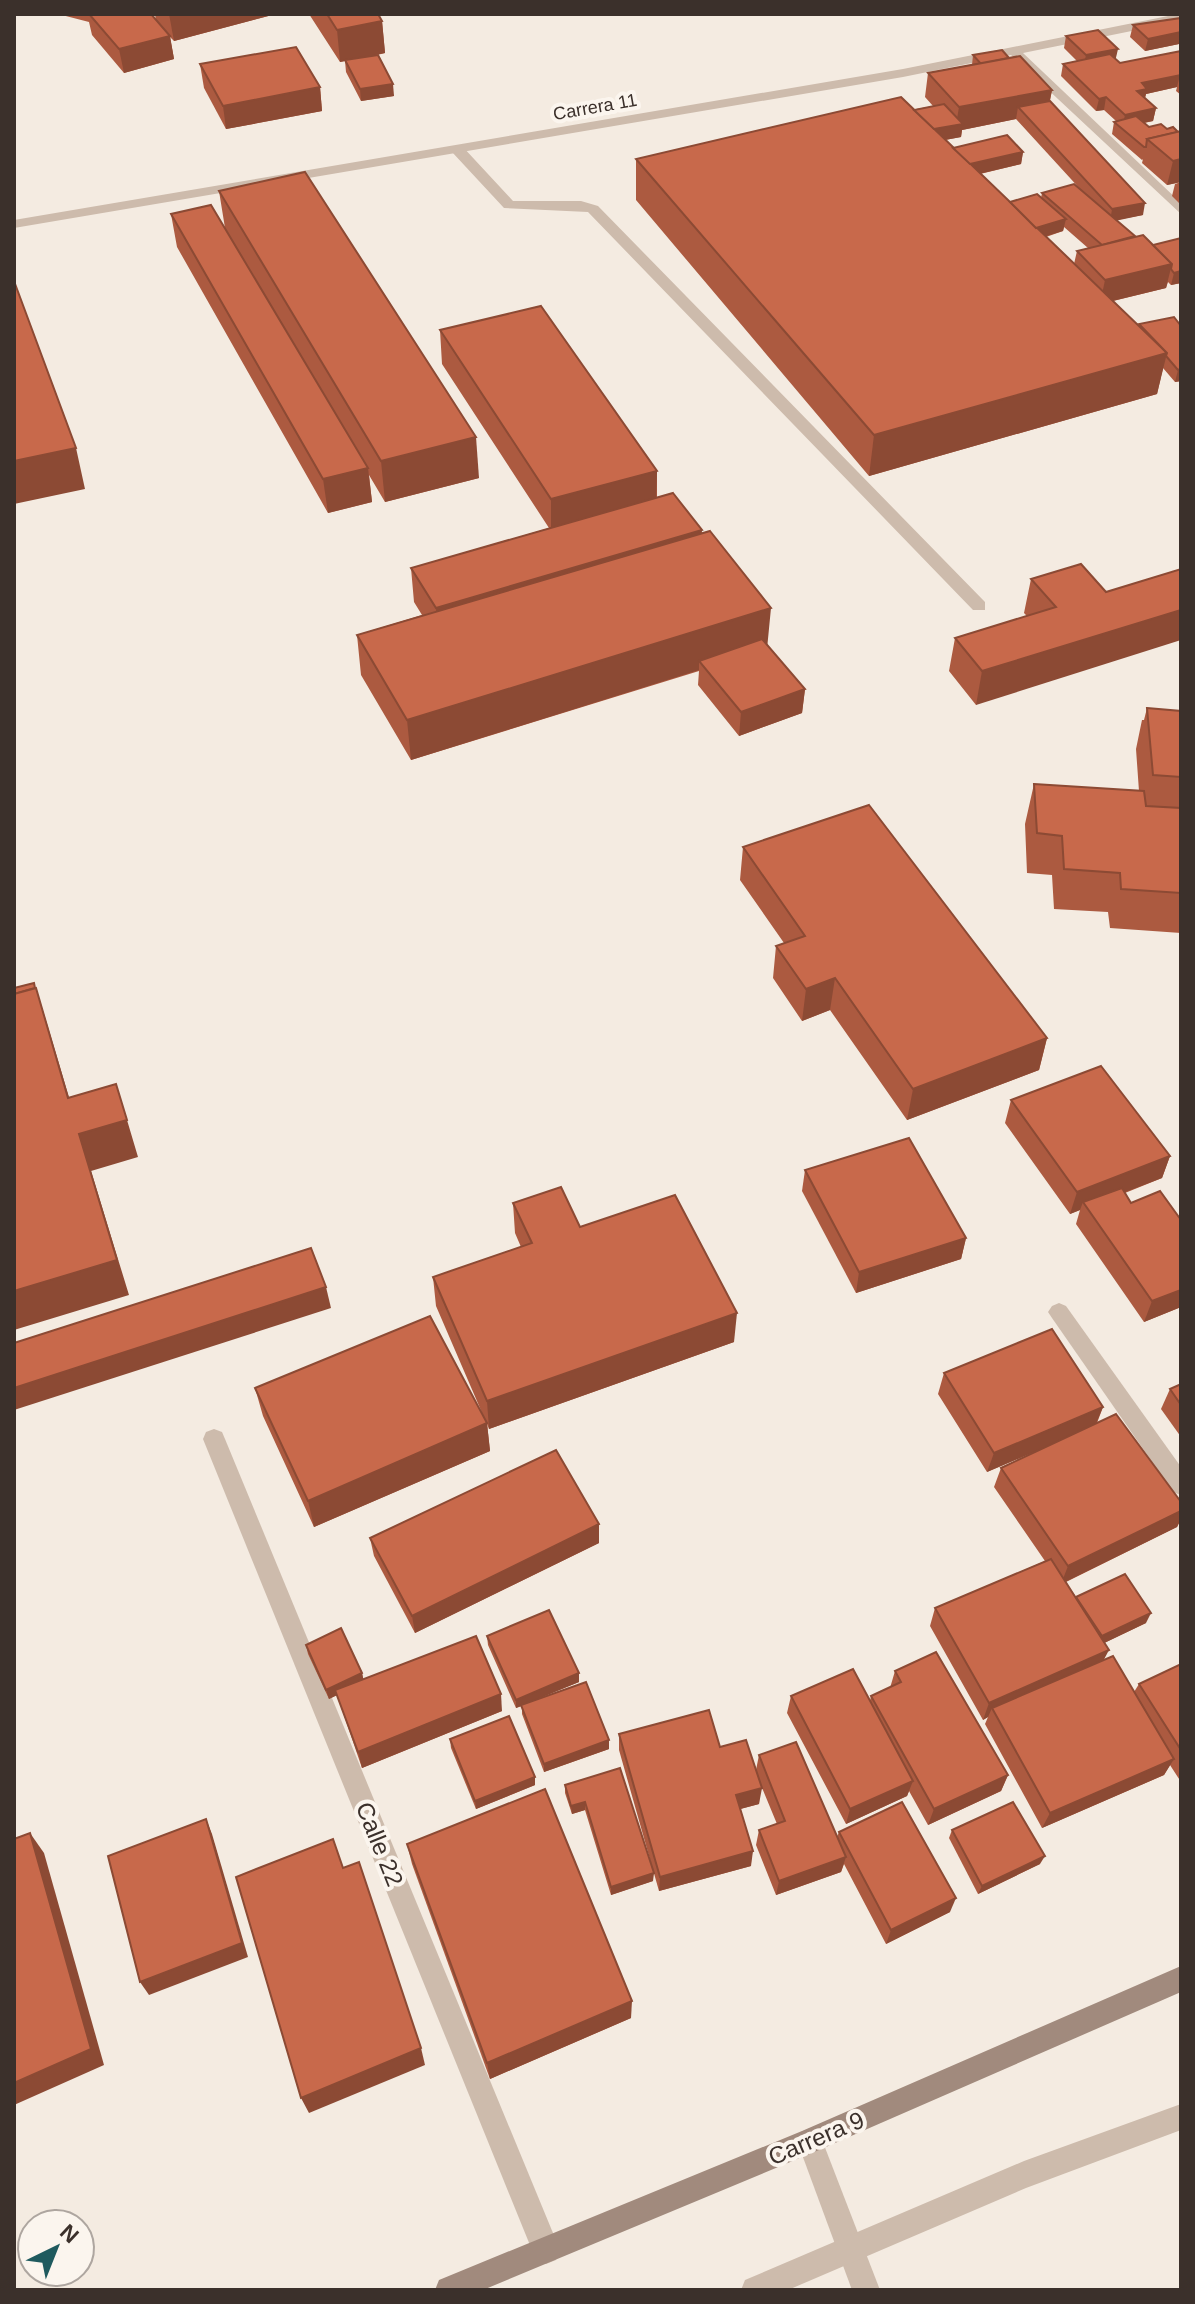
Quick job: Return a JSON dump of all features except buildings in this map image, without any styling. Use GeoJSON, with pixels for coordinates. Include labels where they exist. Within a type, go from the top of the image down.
{"type":"FeatureCollection","features":[{"type":"Feature","properties":{"kind":"main road","name":"Carrera 9"},"geometry":{"type":"LineString","coordinates":[[449,2290],[810,2141],[1181,1979]]}},
{"type":"Feature","properties":{"kind":"street","name":"Carrera 11"},"geometry":{"type":"LineString","coordinates":[[14,224],[457,149],[1181,17]]}},
{"type":"Feature","properties":{"kind":"street"},"geometry":{"type":"LineString","coordinates":[[1013,50],[1181,210]]}},
{"type":"Feature","properties":{"kind":"street"},"geometry":{"type":"LineString","coordinates":[[457,149],[509,205],[581,205],[593,209],[979,606]]}},
{"type":"Feature","properties":{"kind":"street"},"geometry":{"type":"LineString","coordinates":[[1059,1312],[1181,1485]]}},
{"type":"Feature","properties":{"kind":"street","name":"Calle 22"},"geometry":{"type":"LineString","coordinates":[[214,1439],[546,2250]]}},
{"type":"Feature","properties":{"kind":"street"},"geometry":{"type":"LineString","coordinates":[[755,2290],[849,2247],[1024,2175],[1181,2117]]}},
{"type":"Feature","properties":{"kind":"street"},"geometry":{"type":"LineString","coordinates":[[810,2141],[866,2290]]}}]}
